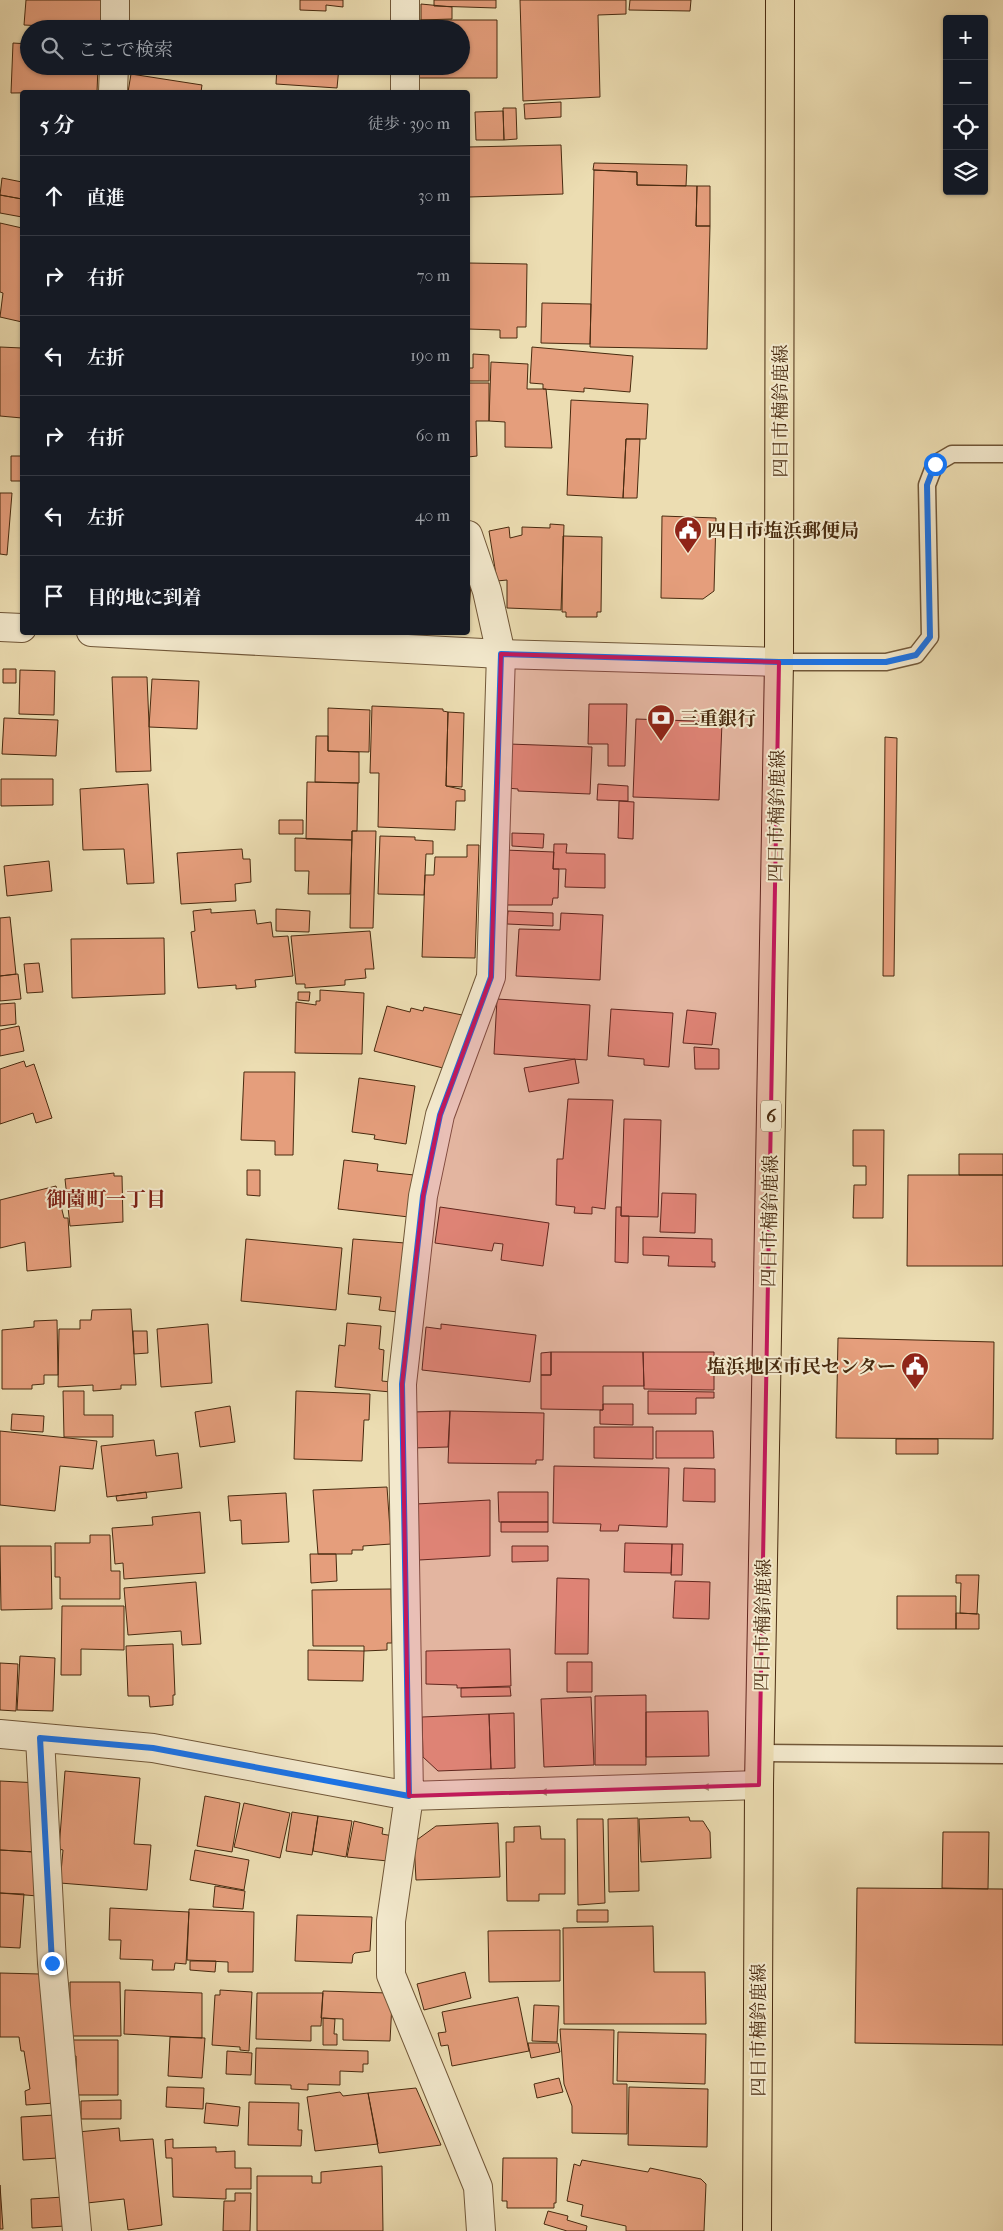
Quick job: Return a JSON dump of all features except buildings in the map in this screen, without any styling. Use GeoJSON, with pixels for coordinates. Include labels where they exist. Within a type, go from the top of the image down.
{"type":"FeatureCollection","features":[{"type":"Feature","properties":{"kind":"main road","name":"四日市楠鈴鹿線"},"geometry":{"type":"LineString","coordinates":[[756,2231],[759,1785],[779,662],[780,0]]}},
{"type":"Feature","properties":{"kind":"street"},"geometry":{"type":"LineString","coordinates":[[115,0],[115,20]]}},
{"type":"Feature","properties":{"kind":"street"},"geometry":{"type":"LineString","coordinates":[[405,0],[405,20]]}},
{"type":"Feature","properties":{"kind":"street"},"geometry":{"type":"LineString","coordinates":[[113,90],[114,75]]}},
{"type":"Feature","properties":{"kind":"street"},"geometry":{"type":"LineString","coordinates":[[405,75],[405,90]]}},
{"type":"Feature","properties":{"kind":"street"},"geometry":{"type":"LineString","coordinates":[[470,541],[487,592],[501,654],[491,977],[440,1115],[423,1196],[402,1384],[409,1796],[390,1921],[390,1975],[478,2187],[481,2231]]}},
{"type":"Feature","properties":{"kind":"street"},"geometry":{"type":"LineString","coordinates":[[0,627],[20,628]]}},
{"type":"Feature","properties":{"kind":"street"},"geometry":{"type":"LineString","coordinates":[[147,635],[501,654],[779,662]]}},
{"type":"Feature","properties":{"kind":"street"},"geometry":{"type":"LineString","coordinates":[[0,1734],[153,1748],[409,1796],[759,1785]]}},
{"type":"Feature","properties":{"kind":"street"},"geometry":{"type":"LineString","coordinates":[[40,1738],[52,1963],[77,2231]]}},
{"type":"Feature","properties":{"kind":"lane"},"geometry":{"type":"LineString","coordinates":[[779,662],[886,662],[916,655],[930,637],[927,485],[935,464],[952,454],[1003,454]]}},
{"type":"Feature","properties":{"kind":"lane"},"geometry":{"type":"LineString","coordinates":[[760,1753],[1003,1754]]}},
{"type":"Feature","properties":{"kind":"highlighted area"},"geometry":{"type":"Polygon","coordinates":[[[501,654],[779,662],[759,1785],[409,1796],[402,1384],[423,1196],[440,1115],[491,977],[501,654]]]}},
{"type":"Feature","properties":{"kind":"place","name":"四日市塩浜郵便局"},"geometry":{"type":"Point","coordinates":[688,554]}},
{"type":"Feature","properties":{"kind":"place","name":"三重銀行"},"geometry":{"type":"Point","coordinates":[661,742]}},
{"type":"Feature","properties":{"kind":"place","name":"塩浜地区市民センター"},"geometry":{"type":"Point","coordinates":[915,1390]}},
{"type":"Feature","properties":{"kind":"district","name":"御薗町一丁目"},"geometry":{"type":"Point","coordinates":[106,1199]}},
{"type":"Feature","properties":{"kind":"route"},"geometry":{"type":"LineString","coordinates":[[52,1963],[40,1738],[153,1748],[409,1796],[402,1384],[423,1196],[440,1115],[491,977],[501,654],[779,662],[886,662],[916,655],[930,637],[927,485],[935,464]]}}]}
